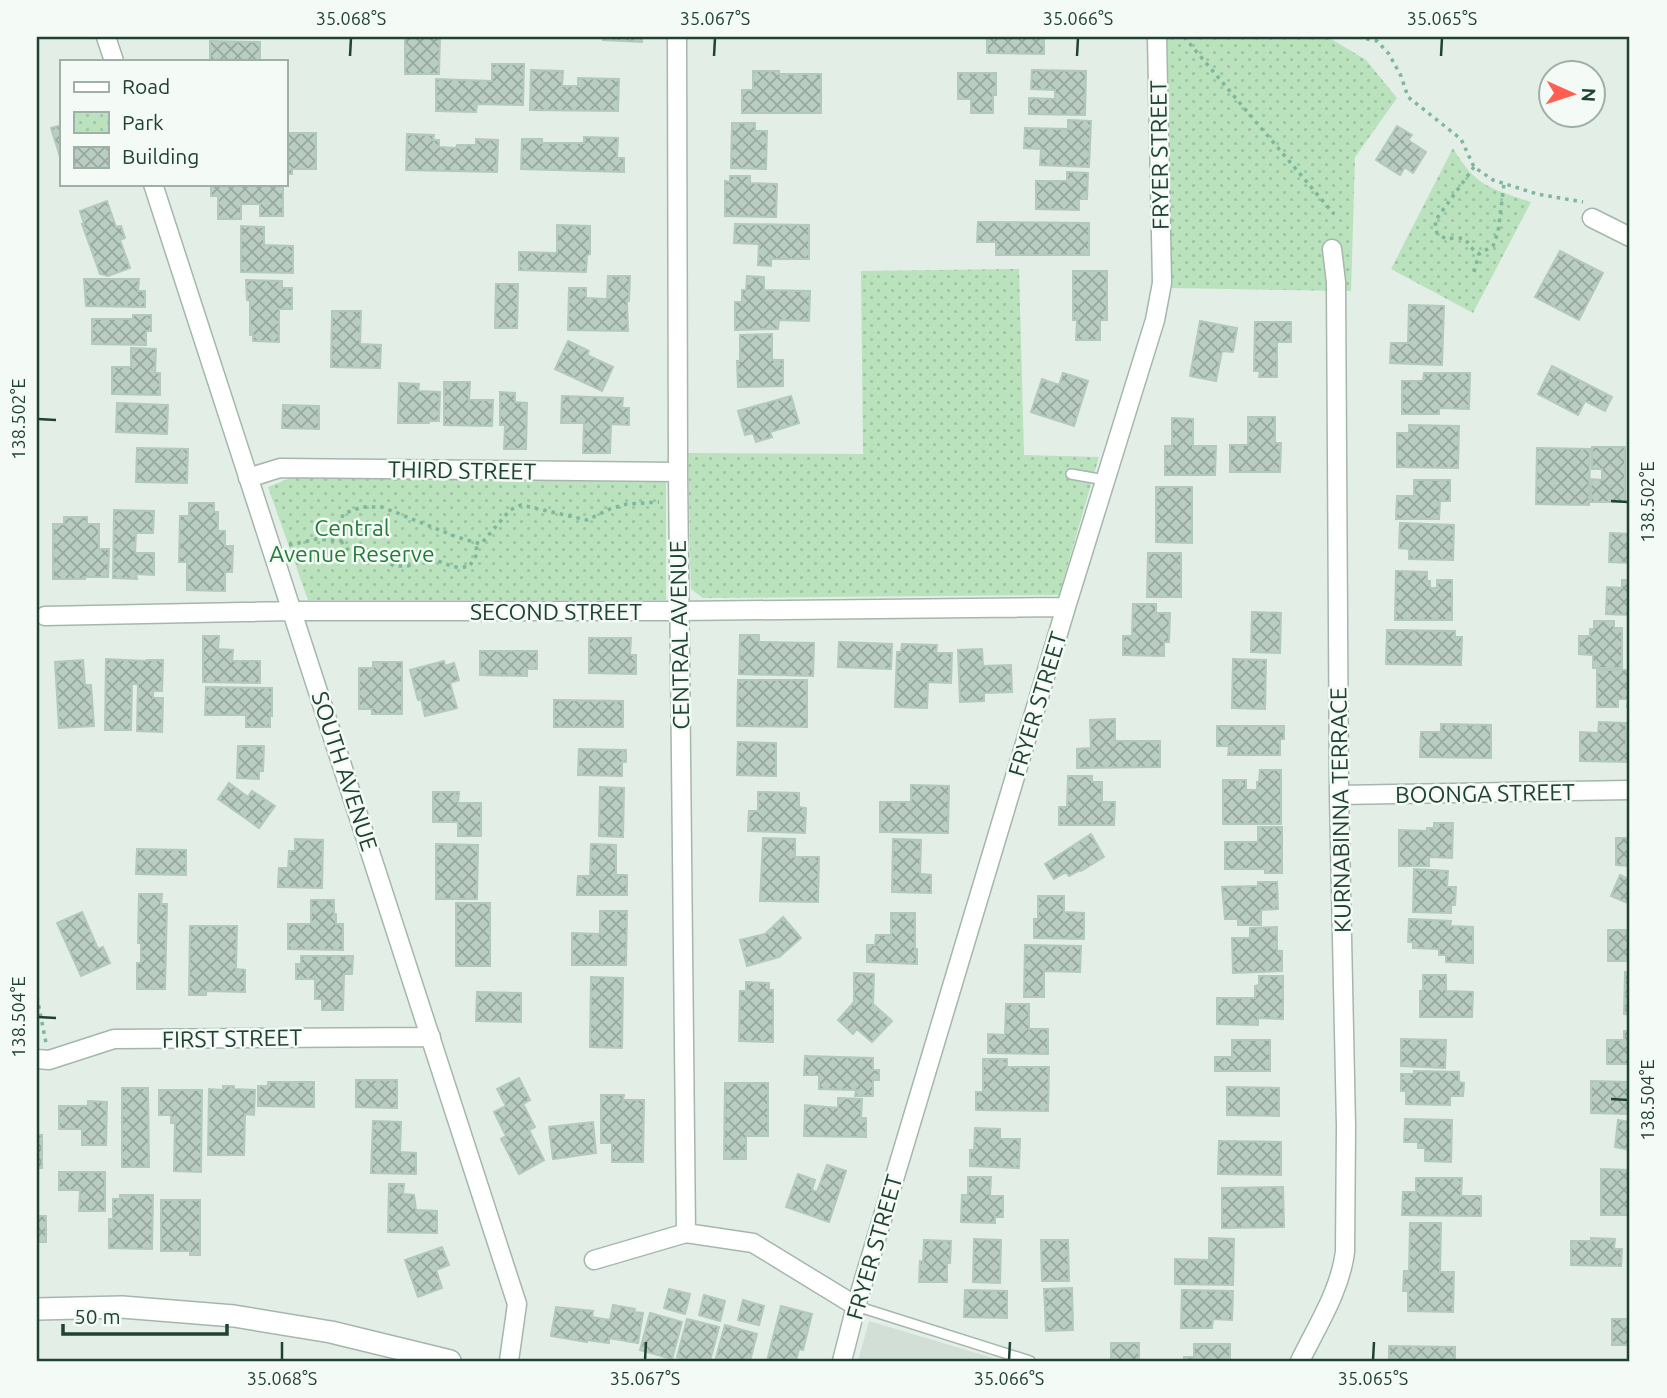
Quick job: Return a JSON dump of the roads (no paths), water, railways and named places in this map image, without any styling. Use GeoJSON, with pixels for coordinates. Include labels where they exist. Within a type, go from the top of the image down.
{"type":"FeatureCollection","features":[{"type":"Feature","properties":{"kind":"street"},"geometry":{"type":"LineString","coordinates":[[106,37],[114,60]]}},
{"type":"Feature","properties":{"kind":"street","name":"CENTRAL AVENUE"},"geometry":{"type":"LineString","coordinates":[[677,37],[679,611],[686,1233]]}},
{"type":"Feature","properties":{"kind":"street","name":"FRYER STREET"},"geometry":{"type":"LineString","coordinates":[[842,1361],[856,1306],[1154,320],[1161,283],[1157,37]]}},
{"type":"Feature","properties":{"kind":"street","name":"SOUTH AVENUE"},"geometry":{"type":"LineString","coordinates":[[154,186],[517,1304],[509,1361]]}},
{"type":"Feature","properties":{"kind":"street"},"geometry":{"type":"LineString","coordinates":[[1590,210],[1630,237]]}},
{"type":"Feature","properties":{"kind":"street","name":"KURNABINNA TERRACE"},"geometry":{"type":"LineString","coordinates":[[1300,1361],[1336,1288],[1343,1270],[1345,1252],[1346,1112],[1339,795],[1336,282],[1332,249]]}},
{"type":"Feature","properties":{"kind":"street","name":"THIRD STREET"},"geometry":{"type":"LineString","coordinates":[[248,478],[280,468],[678,472]]}},
{"type":"Feature","properties":{"kind":"street","name":"SECOND STREET"},"geometry":{"type":"LineString","coordinates":[[45,616],[293,611],[1066,607]]}},
{"type":"Feature","properties":{"kind":"street","name":"BOONGA STREET"},"geometry":{"type":"LineString","coordinates":[[1339,795],[1630,790]]}},
{"type":"Feature","properties":{"kind":"street","name":"FIRST STREET"},"geometry":{"type":"LineString","coordinates":[[43,1060],[114,1039],[430,1037]]}},
{"type":"Feature","properties":{"kind":"street"},"geometry":{"type":"LineString","coordinates":[[594,1260],[686,1233],[753,1243],[856,1306]]}},
{"type":"Feature","properties":{"kind":"street"},"geometry":{"type":"LineString","coordinates":[[37,1309],[122,1307],[234,1316],[331,1332],[450,1361]]}},
{"type":"Feature","properties":{"kind":"lane"},"geometry":{"type":"LineString","coordinates":[[1072,474],[1105,480]]}},
{"type":"Feature","properties":{"kind":"lane"},"geometry":{"type":"LineString","coordinates":[[856,1306],[1030,1361]]}},
{"type":"Feature","properties":{"kind":"park label","name":"Central Avenue Reserve"},"geometry":{"type":"Point","coordinates":[352,540]}}]}
